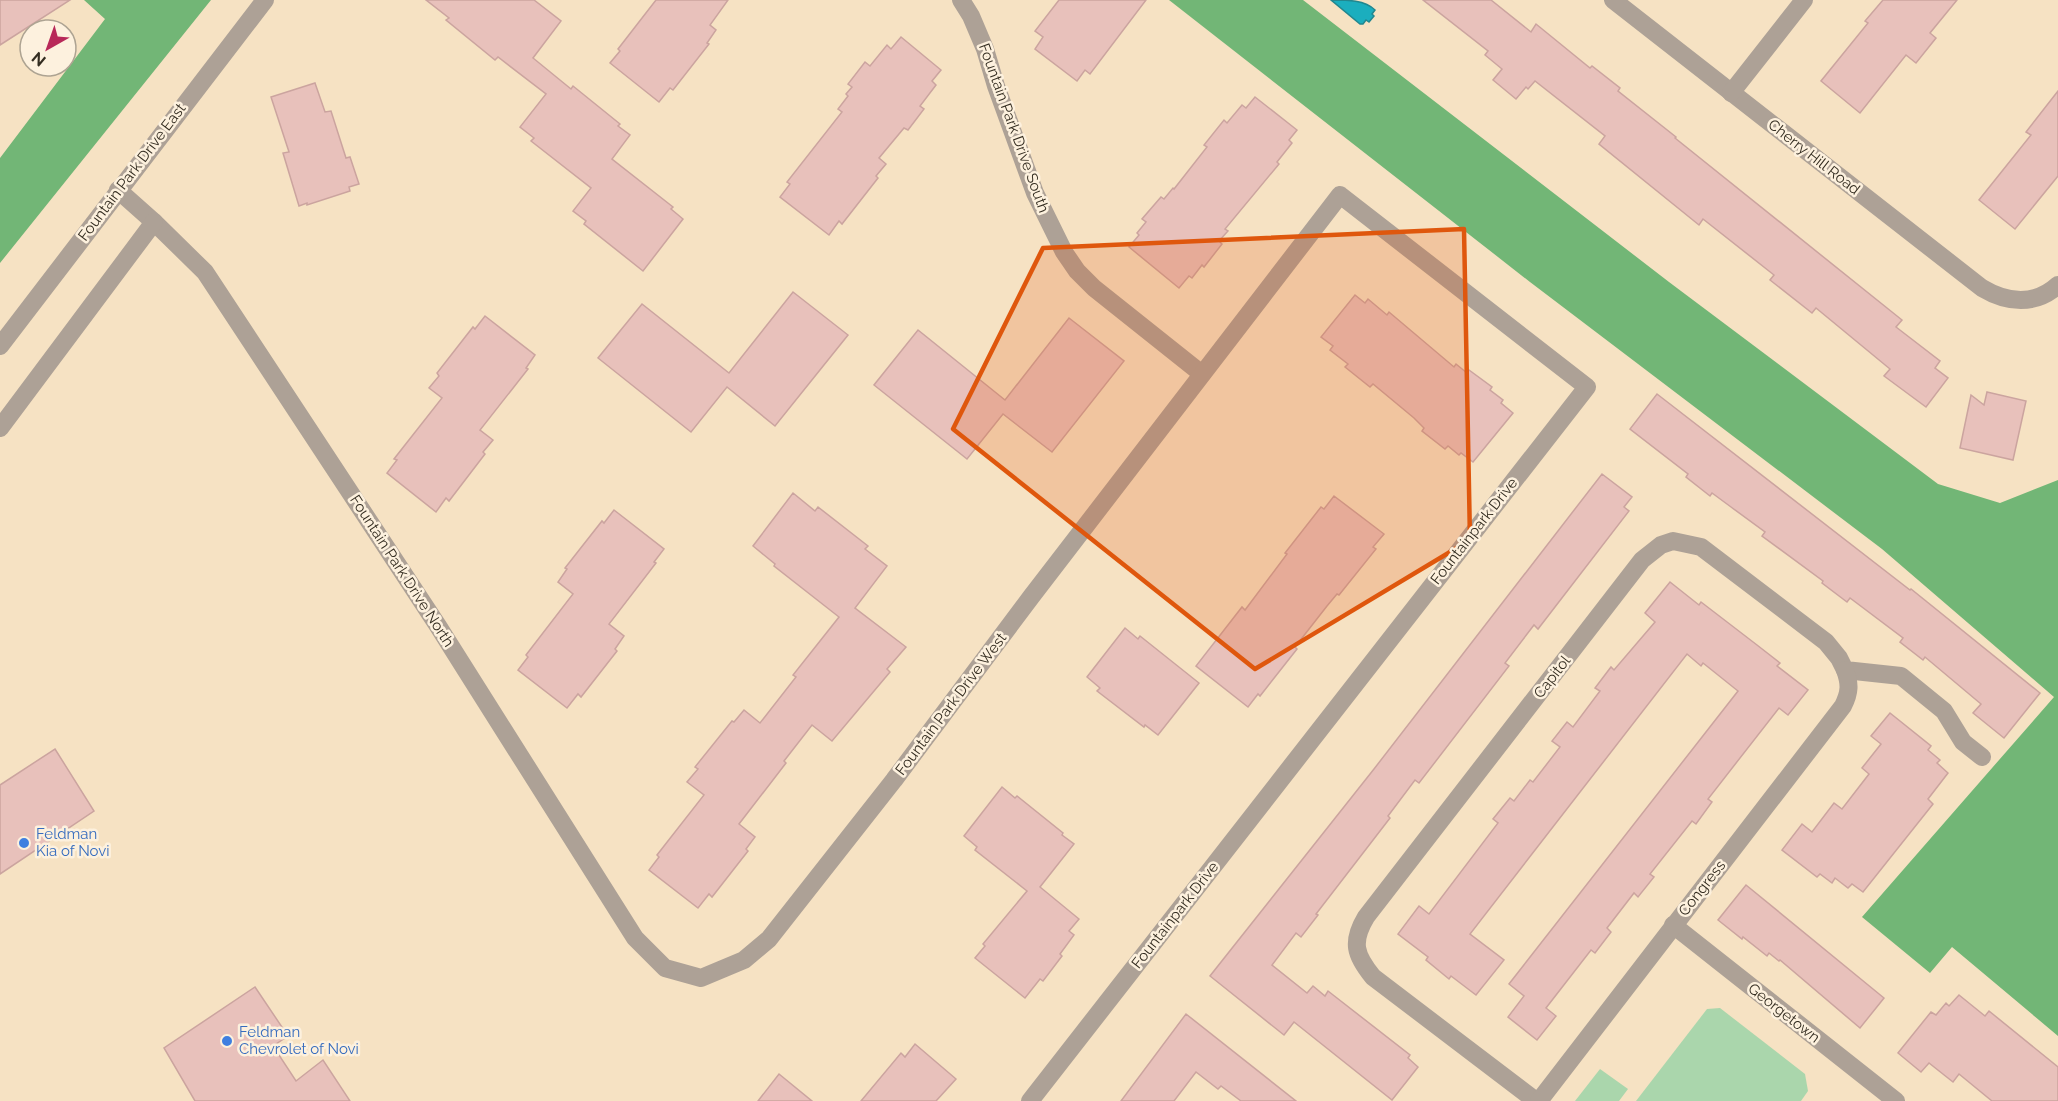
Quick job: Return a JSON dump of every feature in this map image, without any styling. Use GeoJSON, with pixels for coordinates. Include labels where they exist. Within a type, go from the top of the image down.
{"type":"FeatureCollection","features":[{"type":"Feature","properties":{"kind":"street","name":"Fountain Park Drive East"},"geometry":{"type":"LineString","coordinates":[[0,346],[265,0]]}},
{"type":"Feature","properties":{"kind":"street","name":"Fountain Park Drive South"},"geometry":{"type":"LineString","coordinates":[[961,0],[971,16],[985,50],[1035,193],[1064,252],[1077,271],[1094,288],[1202,374]]}},
{"type":"Feature","properties":{"kind":"street","name":"Cherry Hill Road"},"geometry":{"type":"LineString","coordinates":[[1613,0],[1982,288],[2000,298],[2021,301],[2044,295],[2058,285]]}},
{"type":"Feature","properties":{"kind":"street"},"geometry":{"type":"LineString","coordinates":[[1731,93],[1804,0]]}},
{"type":"Feature","properties":{"kind":"street","name":"Fountain Park Drive North"},"geometry":{"type":"LineString","coordinates":[[118,190],[206,272],[438,626],[635,938],[665,968]]}},
{"type":"Feature","properties":{"kind":"street","name":"Fountainpark Drive"},"geometry":{"type":"LineString","coordinates":[[1030,1101],[1587,387],[1340,195],[1202,374]]}},
{"type":"Feature","properties":{"kind":"street"},"geometry":{"type":"LineString","coordinates":[[0,428],[154,222]]}},
{"type":"Feature","properties":{"kind":"street","name":"Fountain Park Drive West"},"geometry":{"type":"LineString","coordinates":[[665,968],[701,978],[744,960],[768,939],[894,780],[1202,374]]}},
{"type":"Feature","properties":{"kind":"street","name":"Capitol"},"geometry":{"type":"LineString","coordinates":[[1538,1101],[1373,977],[1362,963],[1357,949],[1357,933],[1366,917],[1642,560],[1661,546],[1673,541],[1701,547],[1826,642],[1845,670]]}},
{"type":"Feature","properties":{"kind":"street"},"geometry":{"type":"LineString","coordinates":[[1845,670],[1901,676],[1944,711],[1963,742],[1982,757]]}},
{"type":"Feature","properties":{"kind":"street","name":"Congress"},"geometry":{"type":"LineString","coordinates":[[1538,1101],[1843,706],[1848,696],[1850,682],[1845,670]]}},
{"type":"Feature","properties":{"kind":"street","name":"Georgetown"},"geometry":{"type":"LineString","coordinates":[[1672,925],[1896,1101]]}},
{"type":"Feature","properties":{"kind":"highlighted area"},"geometry":{"type":"Polygon","coordinates":[[[1464,229],[1470,540],[1255,669],[953,429],[1043,248],[1464,229]]]}},
{"type":"Feature","properties":{"kind":"green space"},"geometry":{"type":"Polygon","coordinates":[[[84,0],[211,0],[0,263],[0,158],[60,78],[78,78],[78,55],[105,19],[84,0]]]}},
{"type":"Feature","properties":{"kind":"green space"},"geometry":{"type":"Polygon","coordinates":[[[1169,0],[1303,0],[1669,282],[1938,484],[2000,503],[2058,480],[2058,1036],[1952,947],[1930,973],[1862,917],[2054,697],[1882,549],[1530,282],[1169,0]]]}},
{"type":"Feature","properties":{"kind":"green space"},"geometry":{"type":"Polygon","coordinates":[[[1720,1008],[1805,1074],[1808,1091],[1801,1101],[1636,1101],[1707,1009],[1720,1008]]]}},
{"type":"Feature","properties":{"kind":"green space"},"geometry":{"type":"Polygon","coordinates":[[[1600,1069],[1628,1089],[1619,1101],[1575,1101],[1600,1069]]]}},
{"type":"Feature","properties":{"kind":"water"},"geometry":{"type":"Polygon","coordinates":[[[1331,0],[1361,2],[1375,10],[1372,14],[1374,16],[1369,22],[1366,20],[1360,24],[1331,0]]]}},
{"type":"Feature","properties":{"kind":"building"},"geometry":{"type":"Polygon","coordinates":[[[0,0],[70,0],[42,18],[18,18],[18,33],[0,45],[0,0]]]}},
{"type":"Feature","properties":{"kind":"building"},"geometry":{"type":"Polygon","coordinates":[[[426,0],[534,0],[561,21],[533,58],[571,89],[573,86],[620,124],[618,126],[630,135],[612,159],[673,207],[671,209],[683,219],[643,271],[584,224],[586,221],[573,211],[591,188],[531,141],[534,138],[520,127],[546,94],[498,57],[495,60],[446,20],[449,18],[426,0]]]}},
{"type":"Feature","properties":{"kind":"building"},"geometry":{"type":"Polygon","coordinates":[[[656,0],[728,0],[710,25],[716,30],[707,43],[709,44],[673,90],[670,88],[659,102],[610,63],[656,0]]]}},
{"type":"Feature","properties":{"kind":"building"},"geometry":{"type":"Polygon","coordinates":[[[1059,0],[1146,0],[1090,74],[1085,70],[1077,81],[1035,49],[1043,37],[1035,31],[1059,0]]]}},
{"type":"Feature","properties":{"kind":"building"},"geometry":{"type":"Polygon","coordinates":[[[1423,0],[1491,0],[1531,32],[1536,24],[1590,68],[1592,66],[1620,88],[1618,91],[1675,138],[1902,320],[1896,327],[1940,361],[1935,368],[1948,378],[1926,407],[1884,376],[1890,369],[1816,308],[1812,313],[1770,280],[1774,275],[1703,219],[1699,225],[1599,144],[1605,136],[1535,81],[1528,89],[1526,87],[1516,99],[1493,80],[1502,69],[1485,55],[1488,51],[1423,0]]]}},
{"type":"Feature","properties":{"kind":"building"},"geometry":{"type":"Polygon","coordinates":[[[1883,0],[1957,0],[1930,33],[1936,38],[1916,63],[1906,55],[1860,113],[1821,81],[1868,23],[1865,21],[1883,0]]]}},
{"type":"Feature","properties":{"kind":"building"},"geometry":{"type":"Polygon","coordinates":[[[901,37],[941,70],[932,81],[936,85],[920,106],[924,109],[908,130],[904,128],[879,158],[886,164],[876,176],[878,178],[842,224],[839,221],[829,235],[780,197],[790,184],[787,182],[842,112],[838,109],[852,87],[848,84],[865,62],[870,66],[887,45],[891,49],[901,37]]]}},
{"type":"Feature","properties":{"kind":"building"},"geometry":{"type":"Polygon","coordinates":[[[315,83],[325,112],[331,111],[346,158],[350,157],[359,184],[349,187],[350,191],[299,206],[283,153],[289,152],[271,97],[315,83]]]}},
{"type":"Feature","properties":{"kind":"building"},"geometry":{"type":"Polygon","coordinates":[[[2058,91],[2058,176],[2015,229],[1979,200],[2031,135],[2026,132],[2058,91]]]}},
{"type":"Feature","properties":{"kind":"building"},"geometry":{"type":"Polygon","coordinates":[[[1255,97],[1297,130],[1289,140],[1292,143],[1277,162],[1279,164],[1225,229],[1228,231],[1219,241],[1222,244],[1204,267],[1202,265],[1192,278],[1189,276],[1179,288],[1129,247],[1146,222],[1142,219],[1161,197],[1164,199],[1174,189],[1207,147],[1204,145],[1224,120],[1227,123],[1242,105],[1246,108],[1255,97]]]}},
{"type":"Feature","properties":{"kind":"building"},"geometry":{"type":"Polygon","coordinates":[[[793,292],[848,335],[775,426],[727,387],[691,432],[598,358],[642,304],[729,373],[793,292]]]}},
{"type":"Feature","properties":{"kind":"building"},"geometry":{"type":"Polygon","coordinates":[[[1355,295],[1365,303],[1368,299],[1387,315],[1389,312],[1454,367],[1456,364],[1467,373],[1469,370],[1492,387],[1490,390],[1503,400],[1501,403],[1513,413],[1473,462],[1448,446],[1445,449],[1422,431],[1424,428],[1414,418],[1373,384],[1370,387],[1345,367],[1348,364],[1330,350],[1333,346],[1321,337],[1355,295]]]}},
{"type":"Feature","properties":{"kind":"building"},"geometry":{"type":"Polygon","coordinates":[[[485,316],[535,355],[526,368],[528,369],[480,430],[493,440],[483,452],[485,454],[449,501],[446,498],[436,512],[387,473],[397,460],[394,459],[442,398],[429,388],[439,376],[437,373],[473,327],[475,329],[485,316]]]}},
{"type":"Feature","properties":{"kind":"building"},"geometry":{"type":"Polygon","coordinates":[[[1069,318],[1124,361],[1052,452],[1003,414],[967,459],[874,385],[918,330],[1005,400],[1069,318]]]}},
{"type":"Feature","properties":{"kind":"building"},"geometry":{"type":"Polygon","coordinates":[[[1987,392],[2026,401],[2013,460],[1960,448],[1971,395],[1984,405],[1987,392]]]}},
{"type":"Feature","properties":{"kind":"building"},"geometry":{"type":"Polygon","coordinates":[[[1657,394],[1911,589],[2040,693],[2004,738],[1973,713],[1981,704],[1925,657],[1923,660],[1900,642],[1903,638],[1850,598],[1847,602],[1822,583],[1823,581],[1762,536],[1765,532],[1712,493],[1710,496],[1686,477],[1688,474],[1630,429],[1657,394]]]}},
{"type":"Feature","properties":{"kind":"building"},"geometry":{"type":"Polygon","coordinates":[[[1602,474],[1632,497],[1624,507],[1629,511],[1538,629],[1534,625],[1505,663],[1509,666],[1419,783],[1415,780],[1388,816],[1390,818],[1301,937],[1296,933],[1272,965],[1307,993],[1313,986],[1325,996],[1328,991],[1410,1055],[1408,1058],[1418,1067],[1392,1100],[1294,1022],[1284,1035],[1210,976],[1374,769],[1602,474]]]}},
{"type":"Feature","properties":{"kind":"building"},"geometry":{"type":"Polygon","coordinates":[[[793,493],[815,511],[818,507],[868,546],[865,549],[887,566],[855,608],[906,647],[887,669],[890,672],[832,741],[812,725],[739,824],[755,837],[746,849],[748,851],[712,897],[709,894],[698,908],[649,870],[659,857],[657,855],[704,795],[687,782],[698,769],[695,767],[732,721],[734,722],[744,710],[760,723],[796,677],[793,675],[839,617],[774,566],[775,564],[753,546],[793,493]]]}},
{"type":"Feature","properties":{"kind":"building"},"geometry":{"type":"Polygon","coordinates":[[[1334,496],[1384,534],[1373,547],[1376,549],[1339,595],[1337,594],[1327,606],[1260,696],[1258,694],[1248,707],[1196,666],[1242,607],[1245,610],[1321,507],[1324,509],[1334,496]]]}},
{"type":"Feature","properties":{"kind":"building"},"geometry":{"type":"Polygon","coordinates":[[[614,510],[664,549],[654,562],[656,563],[609,624],[624,636],[615,649],[617,651],[581,697],[578,694],[567,708],[518,670],[528,657],[526,655],[573,594],[558,582],[567,569],[565,568],[602,521],[604,523],[614,510]]]}},
{"type":"Feature","properties":{"kind":"building"},"geometry":{"type":"Polygon","coordinates":[[[1670,582],[1699,605],[1701,602],[1780,663],[1777,666],[1808,690],[1788,715],[1779,708],[1708,799],[1712,802],[1696,824],[1692,821],[1650,874],[1654,877],[1638,897],[1634,893],[1607,928],[1611,932],[1595,953],[1591,950],[1546,1008],[1556,1016],[1537,1040],[1508,1017],[1524,996],[1509,984],[1738,691],[1703,663],[1701,666],[1687,654],[1470,934],[1504,960],[1476,995],[1451,976],[1449,979],[1426,960],[1428,957],[1398,934],[1419,906],[1429,914],[1498,823],[1493,819],[1510,798],[1514,801],[1530,780],[1533,782],[1560,747],[1552,741],[1567,722],[1573,727],[1600,691],[1595,688],[1611,667],[1614,670],[1655,622],[1645,613],[1670,582]]]}},
{"type":"Feature","properties":{"kind":"building"},"geometry":{"type":"Polygon","coordinates":[[[1125,628],[1138,639],[1140,636],[1199,683],[1158,735],[1097,691],[1100,688],[1087,677],[1125,628]]]}},
{"type":"Feature","properties":{"kind":"building"},"geometry":{"type":"Polygon","coordinates":[[[1890,713],[1931,746],[1928,750],[1940,760],[1937,763],[1948,773],[1928,799],[1933,804],[1863,892],[1852,884],[1848,888],[1835,878],[1832,883],[1820,874],[1817,877],[1782,850],[1802,824],[1812,832],[1834,803],[1842,809],[1869,774],[1862,768],[1881,744],[1871,736],[1890,713]]]}},
{"type":"Feature","properties":{"kind":"building","name":"Feldman Kia of Novi"},"geometry":{"type":"Polygon","coordinates":[[[55,749],[94,811],[0,874],[0,785],[55,749]]]}},
{"type":"Feature","properties":{"kind":"building"},"geometry":{"type":"Polygon","coordinates":[[[1002,787],[1015,798],[1017,796],[1074,844],[1040,887],[1079,919],[1069,931],[1074,935],[1043,981],[1040,979],[1025,998],[975,958],[985,946],[983,944],[1027,891],[975,850],[977,847],[964,836],[1002,787]]]}},
{"type":"Feature","properties":{"kind":"building"},"geometry":{"type":"Polygon","coordinates":[[[1746,885],[1884,998],[1860,1028],[1780,960],[1769,953],[1767,956],[1718,920],[1746,885]]]}},
{"type":"Feature","properties":{"kind":"building","name":"Feldman Chevrolet of Novi"},"geometry":{"type":"Polygon","coordinates":[[[255,987],[288,1036],[273,1046],[296,1081],[323,1060],[350,1101],[195,1101],[164,1048],[255,987]]]}},
{"type":"Feature","properties":{"kind":"building"},"geometry":{"type":"Polygon","coordinates":[[[1959,995],[1985,1016],[1989,1011],[2058,1067],[2058,1101],[1992,1101],[1959,1074],[1953,1082],[1929,1063],[1921,1072],[1898,1053],[1931,1012],[1936,1015],[1946,1003],[1949,1006],[1959,995]]]}},
{"type":"Feature","properties":{"kind":"building"},"geometry":{"type":"Polygon","coordinates":[[[1186,1014],[1296,1101],[1241,1101],[1221,1086],[1218,1089],[1196,1072],[1174,1101],[1121,1101],[1186,1014]]]}},
{"type":"Feature","properties":{"kind":"building"},"geometry":{"type":"Polygon","coordinates":[[[915,1044],[956,1079],[936,1101],[861,1101],[901,1053],[905,1057],[915,1044]]]}},
{"type":"Feature","properties":{"kind":"building"},"geometry":{"type":"Polygon","coordinates":[[[779,1074],[812,1101],[758,1101],[779,1074]]]}},
{"type":"Feature","properties":{"kind":"place","name":"Feldman Kia of Novi"},"geometry":{"type":"Point","coordinates":[24,843]}},
{"type":"Feature","properties":{"kind":"place","name":"Feldman Chevrolet of Novi"},"geometry":{"type":"Point","coordinates":[227,1041]}}]}
